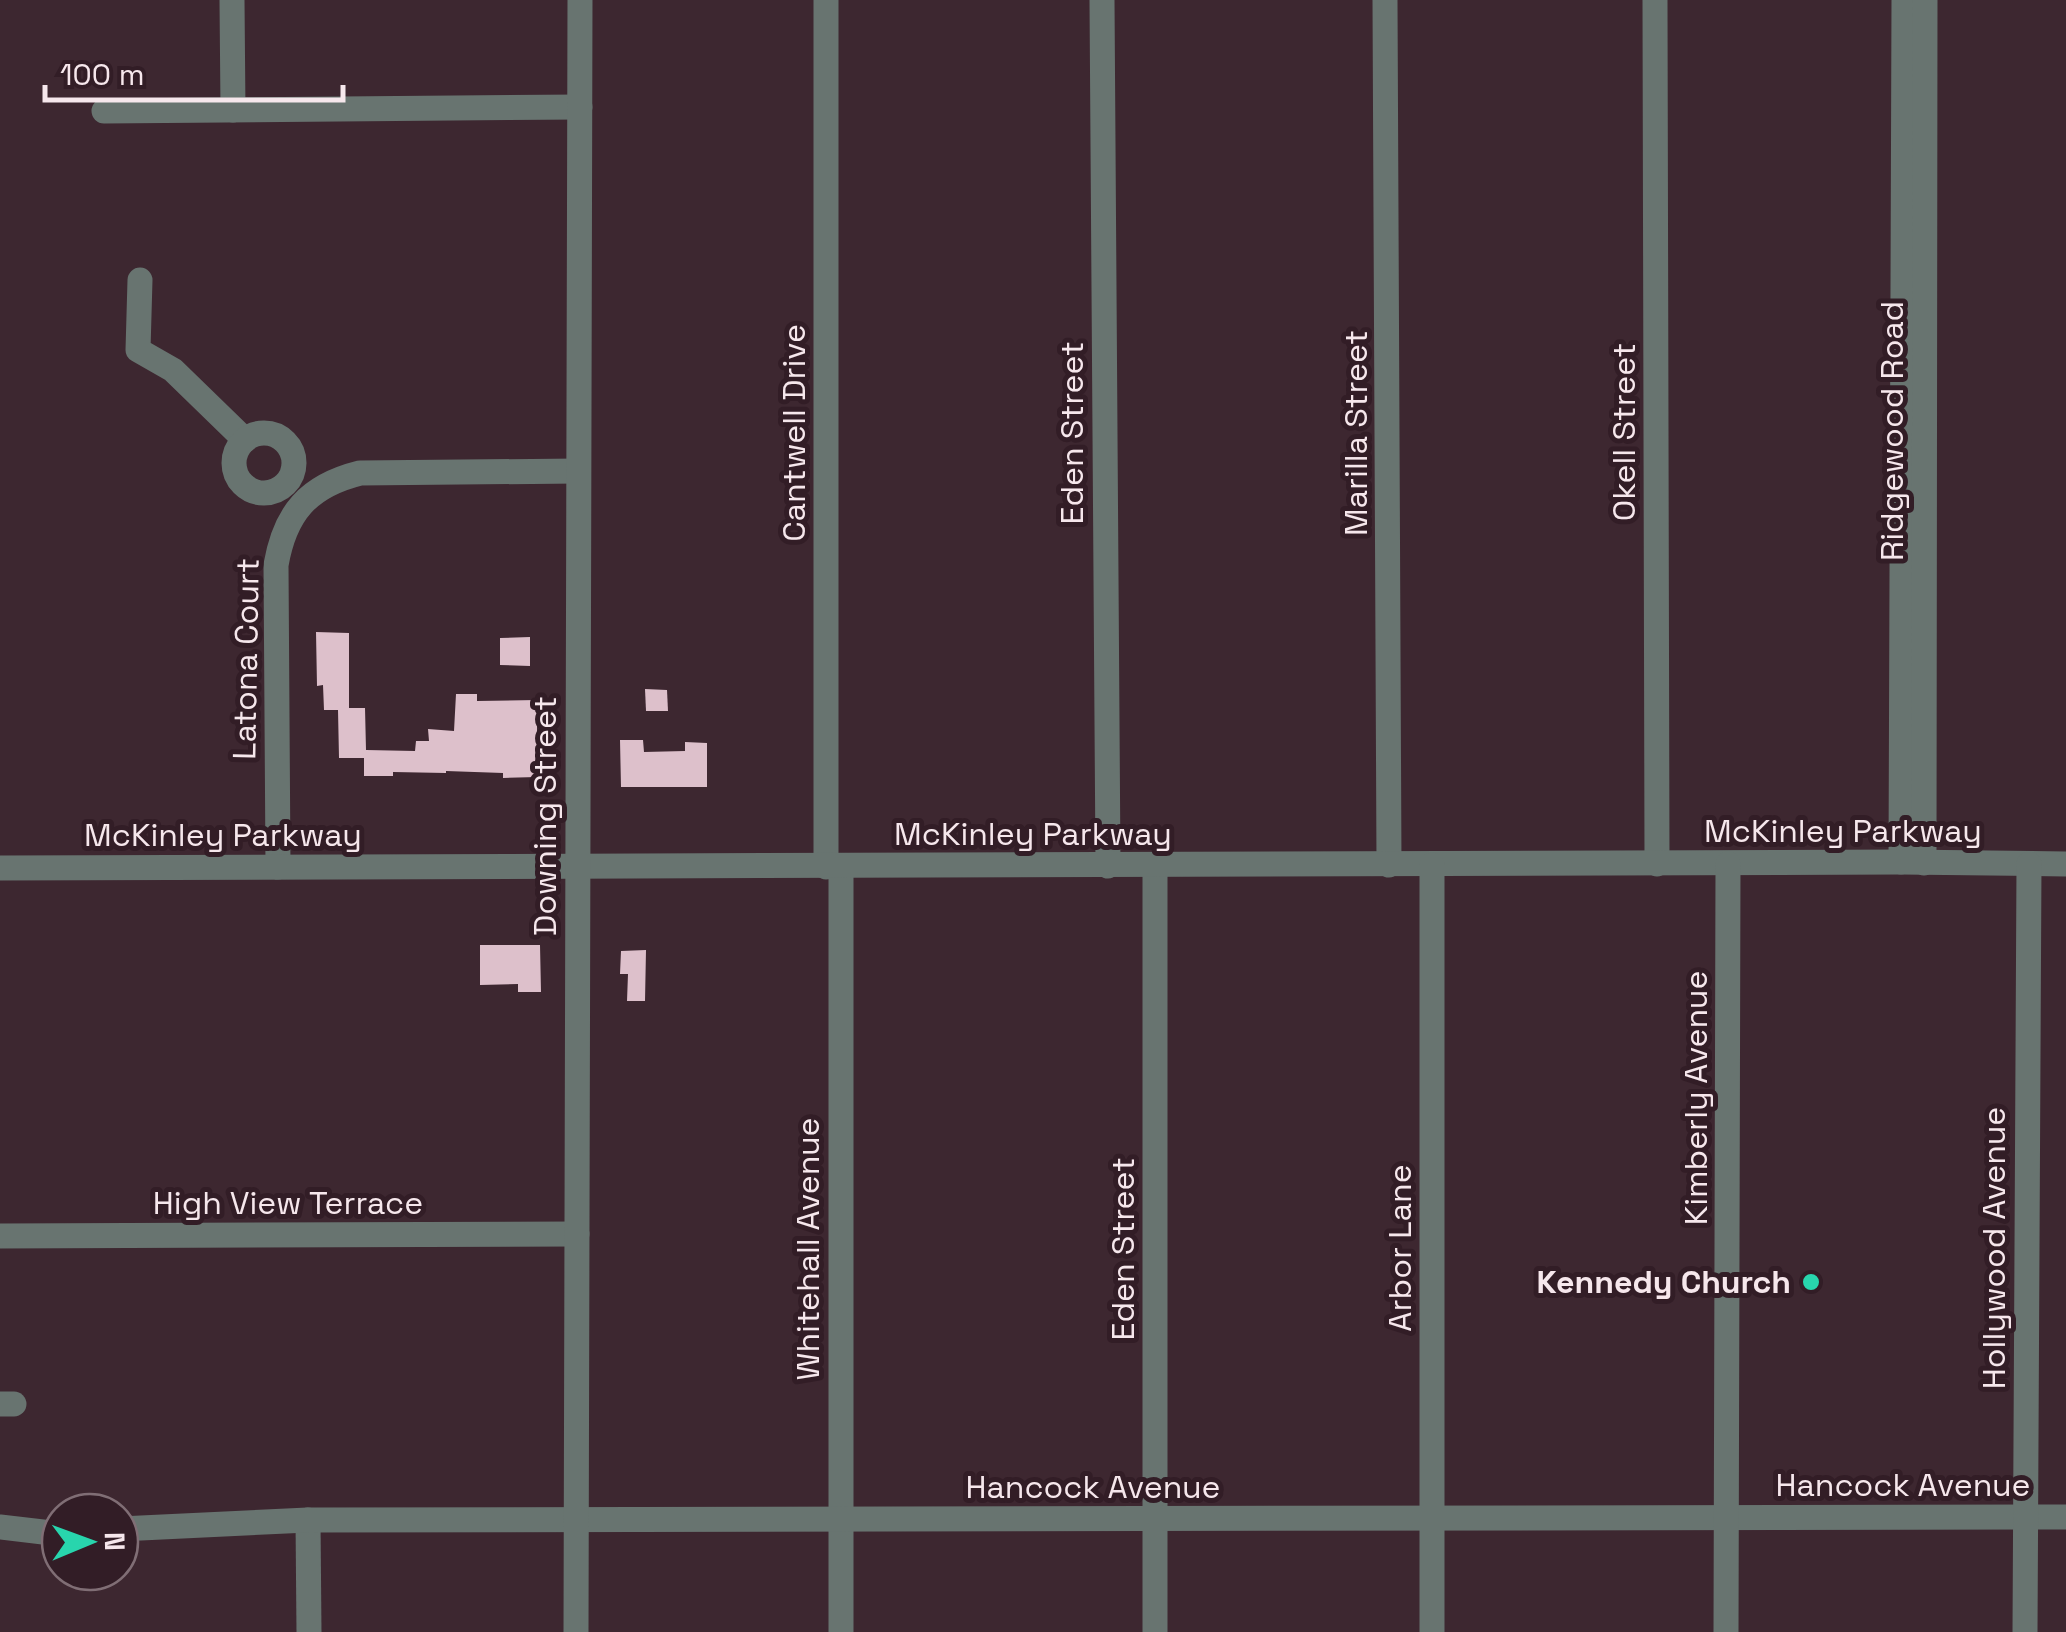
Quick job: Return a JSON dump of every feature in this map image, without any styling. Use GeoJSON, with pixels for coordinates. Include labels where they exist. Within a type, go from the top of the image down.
{"type":"FeatureCollection","features":[{"type":"Feature","properties":{"kind":"street"},"geometry":{"type":"LineString","coordinates":[[232,0],[233,110]]}},
{"type":"Feature","properties":{"kind":"street","name":"Downing Street"},"geometry":{"type":"LineString","coordinates":[[576,1632],[580,0]]}},
{"type":"Feature","properties":{"kind":"street","name":"Cantwell Drive"},"geometry":{"type":"LineString","coordinates":[[826,0],[834,867]]}},
{"type":"Feature","properties":{"kind":"street","name":"Eden Street"},"geometry":{"type":"LineString","coordinates":[[1102,0],[1108,866]]}},
{"type":"Feature","properties":{"kind":"street","name":"Marilla Street"},"geometry":{"type":"LineString","coordinates":[[1386,0],[1389,865]]}},
{"type":"Feature","properties":{"kind":"street","name":"Okell Street"},"geometry":{"type":"LineString","coordinates":[[1655,0],[1658,864]]}},
{"type":"Feature","properties":{"kind":"street","name":"Ridgewood Road"},"geometry":{"type":"LineString","coordinates":[[1904,0],[1914,233],[1912,862]]}},
{"type":"Feature","properties":{"kind":"street","name":"Ridgewood Road"},"geometry":{"type":"LineString","coordinates":[[1914,233],[1926,0]]}},
{"type":"Feature","properties":{"kind":"street"},"geometry":{"type":"LineString","coordinates":[[104,111],[580,107]]}},
{"type":"Feature","properties":{"kind":"street"},"geometry":{"type":"LineString","coordinates":[[140,280],[138,350],[173,370],[245,440]]}},
{"type":"Feature","properties":{"kind":"street"},"geometry":{"type":"LineString","coordinates":[[296,492],[295,465],[286,442],[268,433],[256,434],[239,446],[234,462],[241,483],[252,491],[268,494],[296,492],[360,473],[578,471]]}},
{"type":"Feature","properties":{"kind":"street","name":"Latona Court"},"geometry":{"type":"LineString","coordinates":[[278,867],[276,565],[296,492]]}},
{"type":"Feature","properties":{"kind":"street","name":"Kimberly Avenue"},"geometry":{"type":"LineString","coordinates":[[1726,1632],[1728,864]]}},
{"type":"Feature","properties":{"kind":"street","name":"Hollywood Avenue"},"geometry":{"type":"LineString","coordinates":[[2025,1632],[2029,864]]}},
{"type":"Feature","properties":{"kind":"street","name":"McKinley Parkway"},"geometry":{"type":"LineString","coordinates":[[0,868],[2066,864]]}},
{"type":"Feature","properties":{"kind":"street","name":"Arbor Lane"},"geometry":{"type":"LineString","coordinates":[[1432,865],[1432,1632]]}},
{"type":"Feature","properties":{"kind":"street","name":"Eden Street"},"geometry":{"type":"LineString","coordinates":[[1155,866],[1155,1632]]}},
{"type":"Feature","properties":{"kind":"street","name":"Whitehall Avenue"},"geometry":{"type":"LineString","coordinates":[[834,867],[841,1632]]}},
{"type":"Feature","properties":{"kind":"street","name":"High View Terrace"},"geometry":{"type":"LineString","coordinates":[[0,1236],[576,1234]]}},
{"type":"Feature","properties":{"kind":"street","name":"Hancock Avenue"},"geometry":{"type":"LineString","coordinates":[[140,1528],[308,1520],[2066,1517]]}},
{"type":"Feature","properties":{"kind":"street"},"geometry":{"type":"LineString","coordinates":[[308,1520],[308,1632]]}},
{"type":"Feature","properties":{"kind":"street"},"geometry":{"type":"LineString","coordinates":[[0,1527],[40,1532]]}},
{"type":"Feature","properties":{"kind":"building"},"geometry":{"type":"Polygon","coordinates":[[[316,632],[349,633],[349,708],[365,708],[366,750],[415,751],[416,741],[429,741],[428,729],[454,731],[456,694],[477,694],[477,701],[537,700],[537,777],[503,778],[503,773],[446,771],[364,776],[364,758],[339,758],[338,710],[324,710],[323,685],[317,686],[316,632]]]}},
{"type":"Feature","properties":{"kind":"building"},"geometry":{"type":"Polygon","coordinates":[[[530,637],[530,666],[500,665],[500,638],[530,637]]]}},
{"type":"Feature","properties":{"kind":"building"},"geometry":{"type":"Polygon","coordinates":[[[645,689],[667,690],[668,711],[646,711],[645,689]]]}},
{"type":"Feature","properties":{"kind":"building"},"geometry":{"type":"Polygon","coordinates":[[[620,740],[643,740],[644,752],[685,751],[685,742],[707,743],[707,787],[621,787],[620,740]]]}},
{"type":"Feature","properties":{"kind":"building"},"geometry":{"type":"Polygon","coordinates":[[[480,945],[540,945],[541,992],[518,992],[518,984],[480,985],[480,945]]]}},
{"type":"Feature","properties":{"kind":"building"},"geometry":{"type":"Polygon","coordinates":[[[646,950],[645,1001],[627,1001],[628,974],[620,974],[621,951],[646,950]]]}},
{"type":"Feature","properties":{"kind":"place","name":"Kennedy Church"},"geometry":{"type":"Point","coordinates":[1811,1282]}}]}
